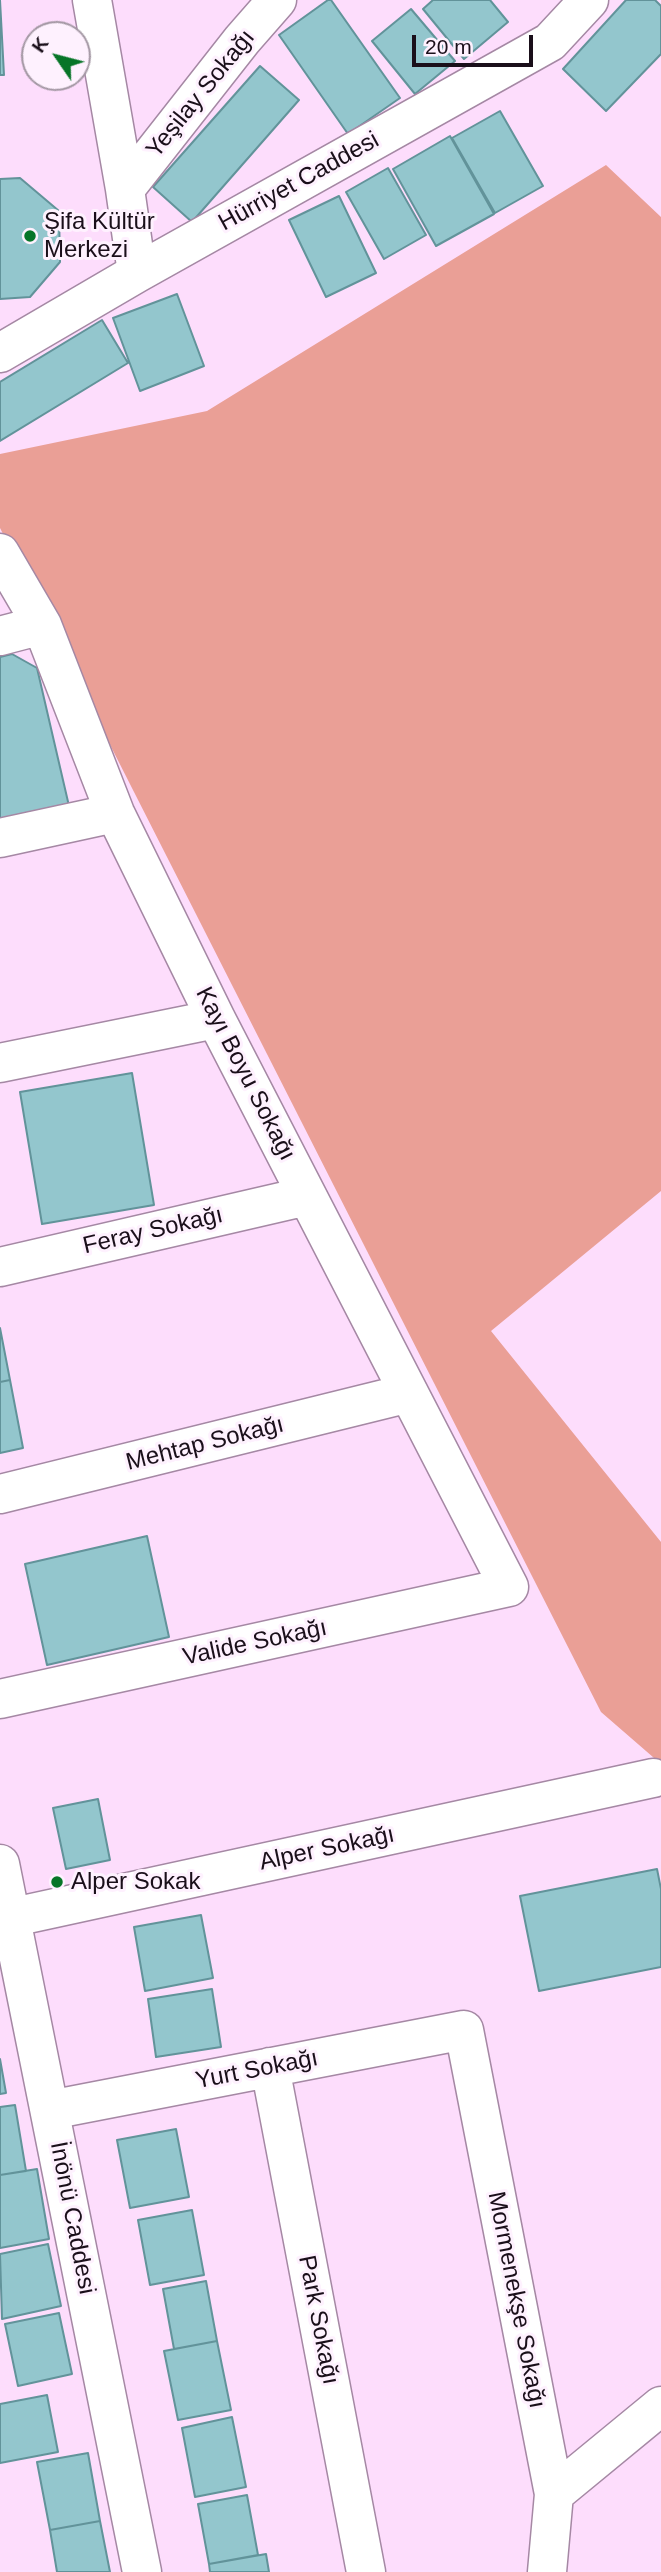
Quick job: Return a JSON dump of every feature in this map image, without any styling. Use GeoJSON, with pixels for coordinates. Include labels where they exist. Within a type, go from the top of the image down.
{"type":"FeatureCollection","features":[{"type":"Feature","properties":{"kind":"street"},"geometry":{"type":"LineString","coordinates":[[92,0],[137,273]]}},
{"type":"Feature","properties":{"kind":"street","name":"Yeşilay Sokağı"},"geometry":{"type":"LineString","coordinates":[[125,189],[277,0]]}},
{"type":"Feature","properties":{"kind":"street","name":"Hürriyet Caddesi"},"geometry":{"type":"LineString","coordinates":[[0,353],[137,273],[550,42],[589,0]]}},
{"type":"Feature","properties":{"kind":"street","name":"Kayı Boyu Sokağı"},"geometry":{"type":"LineString","coordinates":[[0,553],[42,625],[115,813],[216,1020],[509,1587]]}},
{"type":"Feature","properties":{"kind":"street"},"geometry":{"type":"LineString","coordinates":[[0,636],[42,625]]}},
{"type":"Feature","properties":{"kind":"street"},"geometry":{"type":"LineString","coordinates":[[0,838],[115,813]]}},
{"type":"Feature","properties":{"kind":"street"},"geometry":{"type":"LineString","coordinates":[[0,1063],[216,1020]]}},
{"type":"Feature","properties":{"kind":"street","name":"Feray Sokağı"},"geometry":{"type":"LineString","coordinates":[[0,1266],[307,1196]]}},
{"type":"Feature","properties":{"kind":"street","name":"Mehtap Sokağı"},"geometry":{"type":"LineString","coordinates":[[0,1494],[409,1393]]}},
{"type":"Feature","properties":{"kind":"street","name":"Valide Sokağı"},"geometry":{"type":"LineString","coordinates":[[0,1699],[509,1587]]}},
{"type":"Feature","properties":{"kind":"street","name":"Alper Sokağı"},"geometry":{"type":"LineString","coordinates":[[6,1919],[653,1778]]}},
{"type":"Feature","properties":{"kind":"street","name":"İnönü Caddesi"},"geometry":{"type":"LineString","coordinates":[[0,1864],[6,1919],[50,2109],[142,2572]]}},
{"type":"Feature","properties":{"kind":"street","name":"Yurt Sokağı"},"geometry":{"type":"LineString","coordinates":[[50,2109],[464,2030]]}},
{"type":"Feature","properties":{"kind":"street","name":"Mormenekşe Sokağı"},"geometry":{"type":"LineString","coordinates":[[464,2030],[554,2494],[547,2572]]}},
{"type":"Feature","properties":{"kind":"street","name":"Park Sokağı"},"geometry":{"type":"LineString","coordinates":[[270,2067],[366,2572]]}},
{"type":"Feature","properties":{"kind":"street"},"geometry":{"type":"LineString","coordinates":[[554,2494],[661,2406]]}},
{"type":"Feature","properties":{"kind":"shaded area"},"geometry":{"type":"Polygon","coordinates":[[[606,165],[661,217],[661,1191],[491,1331],[661,1542],[661,1764],[601,1712],[0,528],[0,454],[207,411],[606,165]]]}},
{"type":"Feature","properties":{"kind":"building"},"geometry":{"type":"Polygon","coordinates":[[[0,0],[4,75],[0,75],[0,0]]]}},
{"type":"Feature","properties":{"kind":"building"},"geometry":{"type":"Polygon","coordinates":[[[331,0],[400,98],[348,134],[279,35],[331,0]]]}},
{"type":"Feature","properties":{"kind":"building"},"geometry":{"type":"Polygon","coordinates":[[[433,0],[490,0],[508,22],[464,59],[423,9],[433,0]]]}},
{"type":"Feature","properties":{"kind":"building"},"geometry":{"type":"Polygon","coordinates":[[[626,0],[655,0],[661,6],[661,54],[606,111],[563,69],[626,0]]]}},
{"type":"Feature","properties":{"kind":"building"},"geometry":{"type":"Polygon","coordinates":[[[411,9],[455,61],[415,94],[372,41],[411,9]]]}},
{"type":"Feature","properties":{"kind":"building"},"geometry":{"type":"Polygon","coordinates":[[[260,66],[299,100],[192,222],[153,187],[260,66]]]}},
{"type":"Feature","properties":{"kind":"building"},"geometry":{"type":"Polygon","coordinates":[[[500,111],[543,186],[495,213],[452,138],[500,111]]]}},
{"type":"Feature","properties":{"kind":"building"},"geometry":{"type":"Polygon","coordinates":[[[450,136],[494,214],[436,246],[393,169],[450,136]]]}},
{"type":"Feature","properties":{"kind":"building"},"geometry":{"type":"Polygon","coordinates":[[[388,168],[426,235],[384,259],[346,192],[388,168]]]}},
{"type":"Feature","properties":{"kind":"building","name":"Şifa Kültür Merkezi"},"geometry":{"type":"Polygon","coordinates":[[[20,178],[59,211],[60,262],[30,297],[0,299],[0,179],[20,178]]]}},
{"type":"Feature","properties":{"kind":"building"},"geometry":{"type":"Polygon","coordinates":[[[339,196],[376,273],[326,297],[289,220],[339,196]]]}},
{"type":"Feature","properties":{"kind":"building"},"geometry":{"type":"Polygon","coordinates":[[[177,294],[204,366],[140,391],[113,318],[177,294]]]}},
{"type":"Feature","properties":{"kind":"building"},"geometry":{"type":"Polygon","coordinates":[[[102,320],[128,363],[0,441],[0,382],[102,320]]]}},
{"type":"Feature","properties":{"kind":"building"},"geometry":{"type":"Polygon","coordinates":[[[12,654],[37,668],[69,806],[0,822],[0,657],[12,654]]]}},
{"type":"Feature","properties":{"kind":"building"},"geometry":{"type":"Polygon","coordinates":[[[132,1073],[154,1205],[42,1224],[20,1092],[132,1073]]]}},
{"type":"Feature","properties":{"kind":"building"},"geometry":{"type":"Polygon","coordinates":[[[0,1328],[10,1380],[0,1382],[0,1328]]]}},
{"type":"Feature","properties":{"kind":"building"},"geometry":{"type":"Polygon","coordinates":[[[10,1380],[23,1448],[0,1453],[0,1382],[10,1380]]]}},
{"type":"Feature","properties":{"kind":"building"},"geometry":{"type":"Polygon","coordinates":[[[147,1536],[169,1637],[47,1665],[25,1564],[147,1536]]]}},
{"type":"Feature","properties":{"kind":"building"},"geometry":{"type":"Polygon","coordinates":[[[98,1799],[110,1860],[66,1869],[53,1808],[98,1799]]]}},
{"type":"Feature","properties":{"kind":"building"},"geometry":{"type":"Polygon","coordinates":[[[657,1869],[661,1889],[661,1967],[539,1991],[520,1896],[657,1869]]]}},
{"type":"Feature","properties":{"kind":"building"},"geometry":{"type":"Polygon","coordinates":[[[201,1915],[213,1978],[145,1991],[134,1927],[201,1915]]]}},
{"type":"Feature","properties":{"kind":"building"},"geometry":{"type":"Polygon","coordinates":[[[212,1989],[221,2047],[156,2057],[148,1999],[212,1989]]]}},
{"type":"Feature","properties":{"kind":"building"},"geometry":{"type":"Polygon","coordinates":[[[0,2059],[6,2093],[0,2094],[0,2059]]]}},
{"type":"Feature","properties":{"kind":"building"},"geometry":{"type":"Polygon","coordinates":[[[15,2105],[26,2171],[0,2175],[0,2107],[15,2105]]]}},
{"type":"Feature","properties":{"kind":"building"},"geometry":{"type":"Polygon","coordinates":[[[176,2129],[189,2197],[130,2208],[117,2140],[176,2129]]]}},
{"type":"Feature","properties":{"kind":"building"},"geometry":{"type":"Polygon","coordinates":[[[37,2169],[49,2239],[0,2248],[0,2175],[37,2169]]]}},
{"type":"Feature","properties":{"kind":"building"},"geometry":{"type":"Polygon","coordinates":[[[192,2210],[204,2275],[150,2285],[138,2220],[192,2210]]]}},
{"type":"Feature","properties":{"kind":"building"},"geometry":{"type":"Polygon","coordinates":[[[48,2244],[61,2306],[2,2319],[0,2254],[48,2244]]]}},
{"type":"Feature","properties":{"kind":"building"},"geometry":{"type":"Polygon","coordinates":[[[206,2281],[217,2341],[174,2349],[163,2289],[206,2281]]]}},
{"type":"Feature","properties":{"kind":"building"},"geometry":{"type":"Polygon","coordinates":[[[59,2313],[72,2374],[18,2386],[5,2324],[59,2313]]]}},
{"type":"Feature","properties":{"kind":"building"},"geometry":{"type":"Polygon","coordinates":[[[217,2341],[231,2410],[178,2420],[164,2351],[217,2341]]]}},
{"type":"Feature","properties":{"kind":"building"},"geometry":{"type":"Polygon","coordinates":[[[47,2395],[58,2452],[0,2463],[0,2404],[47,2395]]]}},
{"type":"Feature","properties":{"kind":"building"},"geometry":{"type":"Polygon","coordinates":[[[232,2417],[246,2487],[195,2497],[182,2428],[232,2417]]]}},
{"type":"Feature","properties":{"kind":"building"},"geometry":{"type":"Polygon","coordinates":[[[88,2453],[100,2521],[50,2530],[37,2462],[88,2453]]]}},
{"type":"Feature","properties":{"kind":"building"},"geometry":{"type":"Polygon","coordinates":[[[247,2495],[258,2555],[209,2564],[198,2504],[247,2495]]]}},
{"type":"Feature","properties":{"kind":"building"},"geometry":{"type":"Polygon","coordinates":[[[100,2521],[110,2572],[57,2572],[50,2530],[100,2521]]]}},
{"type":"Feature","properties":{"kind":"building"},"geometry":{"type":"Polygon","coordinates":[[[266,2554],[269,2572],[210,2572],[209,2564],[266,2554]]]}},
{"type":"Feature","properties":{"kind":"place","name":"Şifa Kültür Merkezi"},"geometry":{"type":"Point","coordinates":[30,236]}},
{"type":"Feature","properties":{"kind":"place","name":"Alper Sokak"},"geometry":{"type":"Point","coordinates":[57,1882]}}]}
